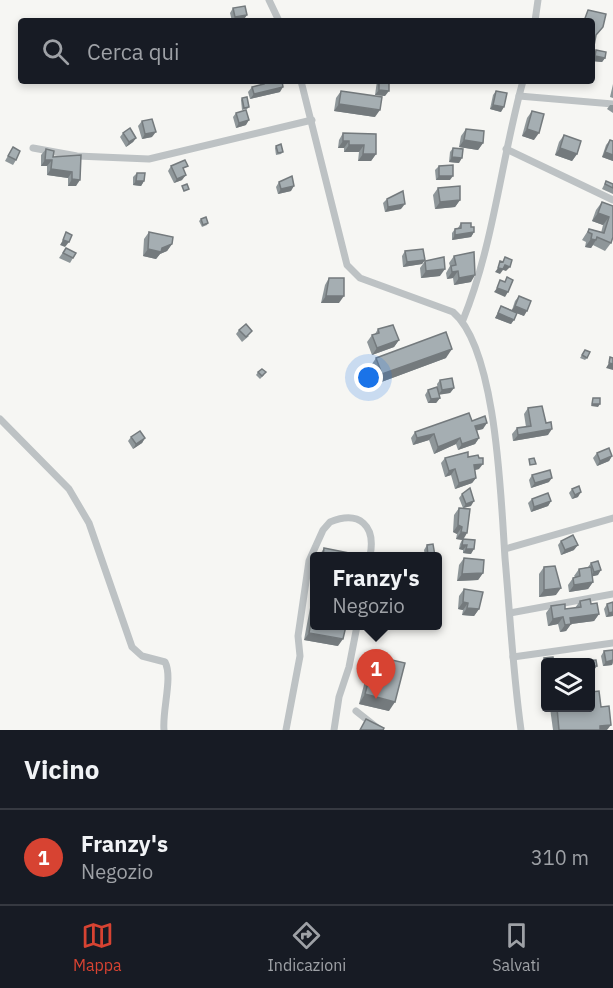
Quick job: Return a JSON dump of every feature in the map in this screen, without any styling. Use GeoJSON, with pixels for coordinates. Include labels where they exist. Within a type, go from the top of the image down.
{"type":"FeatureCollection","features":[{"type":"Feature","properties":{"kind":"street"},"geometry":{"type":"LineString","coordinates":[[269,0],[278,18]]}},
{"type":"Feature","properties":{"kind":"street"},"geometry":{"type":"LineString","coordinates":[[535,18],[538,0]]}},
{"type":"Feature","properties":{"kind":"street"},"geometry":{"type":"LineString","coordinates":[[302,84],[344,261],[350,271],[360,278],[445,307],[463,320],[483,375],[494,422],[521,730]]}},
{"type":"Feature","properties":{"kind":"street"},"geometry":{"type":"LineString","coordinates":[[463,320],[474,292],[489,235],[506,149],[522,84]]}},
{"type":"Feature","properties":{"kind":"street"},"geometry":{"type":"LineString","coordinates":[[519,96],[613,104]]}},
{"type":"Feature","properties":{"kind":"street"},"geometry":{"type":"LineString","coordinates":[[33,148],[77,156],[149,159],[312,120]]}},
{"type":"Feature","properties":{"kind":"street"},"geometry":{"type":"LineString","coordinates":[[506,149],[613,200]]}},
{"type":"Feature","properties":{"kind":"street"},"geometry":{"type":"LineString","coordinates":[[0,419],[69,489],[89,523],[132,647],[138,654],[161,660],[167,667],[164,730]]}},
{"type":"Feature","properties":{"kind":"street"},"geometry":{"type":"LineString","coordinates":[[312,552],[330,522],[351,517],[364,523],[371,533],[370,552]]}},
{"type":"Feature","properties":{"kind":"street"},"geometry":{"type":"LineString","coordinates":[[505,549],[613,518]]}},
{"type":"Feature","properties":{"kind":"street"},"geometry":{"type":"LineString","coordinates":[[286,730],[300,656],[298,636],[310,558]]}},
{"type":"Feature","properties":{"kind":"street"},"geometry":{"type":"LineString","coordinates":[[510,614],[613,594]]}},
{"type":"Feature","properties":{"kind":"street"},"geometry":{"type":"LineString","coordinates":[[334,730],[339,697],[349,667],[356,630]]}},
{"type":"Feature","properties":{"kind":"street"},"geometry":{"type":"LineString","coordinates":[[513,657],[613,644]]}},
{"type":"Feature","properties":{"kind":"street"},"geometry":{"type":"LineString","coordinates":[[356,711],[380,730]]}},
{"type":"Feature","properties":{"kind":"building"},"geometry":{"type":"Polygon","coordinates":[[[245,6],[247,15],[235,17],[233,8],[245,6]]]}},
{"type":"Feature","properties":{"kind":"building"},"geometry":{"type":"Polygon","coordinates":[[[588,10],[606,14],[603,27],[596,35],[595,40],[595,18],[585,18],[588,10]]]}},
{"type":"Feature","properties":{"kind":"building"},"geometry":{"type":"Polygon","coordinates":[[[596,50],[606,52],[605,58],[595,56],[596,50]]]}},
{"type":"Feature","properties":{"kind":"building"},"geometry":{"type":"Polygon","coordinates":[[[264,84],[282,84],[283,87],[254,94],[252,87],[264,84]]]}},
{"type":"Feature","properties":{"kind":"building"},"geometry":{"type":"Polygon","coordinates":[[[379,84],[389,84],[389,91],[379,90],[379,84]]]}},
{"type":"Feature","properties":{"kind":"building"},"geometry":{"type":"Polygon","coordinates":[[[341,91],[382,97],[380,110],[339,104],[341,91]]]}},
{"type":"Feature","properties":{"kind":"building"},"geometry":{"type":"Polygon","coordinates":[[[496,91],[507,93],[504,107],[493,105],[496,91]]]}},
{"type":"Feature","properties":{"kind":"building"},"geometry":{"type":"Polygon","coordinates":[[[247,97],[249,107],[244,108],[242,98],[247,97]]]}},
{"type":"Feature","properties":{"kind":"building"},"geometry":{"type":"Polygon","coordinates":[[[246,110],[249,120],[239,123],[236,113],[246,110]]]}},
{"type":"Feature","properties":{"kind":"building"},"geometry":{"type":"Polygon","coordinates":[[[532,111],[544,114],[539,133],[527,129],[532,111]]]}},
{"type":"Feature","properties":{"kind":"building"},"geometry":{"type":"Polygon","coordinates":[[[152,119],[156,132],[145,134],[142,121],[152,119]]]}},
{"type":"Feature","properties":{"kind":"building"},"geometry":{"type":"Polygon","coordinates":[[[130,128],[136,138],[129,142],[123,133],[130,128]]]}},
{"type":"Feature","properties":{"kind":"building"},"geometry":{"type":"Polygon","coordinates":[[[466,129],[484,131],[483,143],[464,140],[466,129]]]}},
{"type":"Feature","properties":{"kind":"building"},"geometry":{"type":"Polygon","coordinates":[[[343,133],[376,134],[376,154],[363,154],[364,145],[349,145],[349,141],[343,141],[343,133]]]}},
{"type":"Feature","properties":{"kind":"building"},"geometry":{"type":"Polygon","coordinates":[[[564,135],[581,141],[577,154],[560,148],[564,135]]]}},
{"type":"Feature","properties":{"kind":"building"},"geometry":{"type":"Polygon","coordinates":[[[610,140],[613,141],[613,155],[605,152],[610,140]]]}},
{"type":"Feature","properties":{"kind":"building"},"geometry":{"type":"Polygon","coordinates":[[[281,144],[283,152],[278,153],[276,146],[281,144]]]}},
{"type":"Feature","properties":{"kind":"building"},"geometry":{"type":"Polygon","coordinates":[[[13,147],[20,151],[16,160],[8,156],[13,147]]]}},
{"type":"Feature","properties":{"kind":"building"},"geometry":{"type":"Polygon","coordinates":[[[453,148],[463,149],[462,158],[452,157],[453,148]]]}},
{"type":"Feature","properties":{"kind":"building"},"geometry":{"type":"Polygon","coordinates":[[[46,149],[54,151],[53,157],[81,155],[80,180],[72,179],[72,172],[51,169],[52,160],[45,160],[46,149]]]}},
{"type":"Feature","properties":{"kind":"building"},"geometry":{"type":"Polygon","coordinates":[[[185,160],[188,166],[183,168],[186,175],[177,179],[171,166],[185,160]]]}},
{"type":"Feature","properties":{"kind":"building"},"geometry":{"type":"Polygon","coordinates":[[[453,165],[453,176],[439,176],[439,166],[453,165]]]}},
{"type":"Feature","properties":{"kind":"building"},"geometry":{"type":"Polygon","coordinates":[[[137,173],[145,173],[144,181],[136,181],[137,173]]]}},
{"type":"Feature","properties":{"kind":"building"},"geometry":{"type":"Polygon","coordinates":[[[292,176],[294,186],[281,189],[279,182],[292,176]]]}},
{"type":"Feature","properties":{"kind":"building"},"geometry":{"type":"Polygon","coordinates":[[[606,181],[613,184],[613,188],[605,184],[606,181]]]}},
{"type":"Feature","properties":{"kind":"building"},"geometry":{"type":"Polygon","coordinates":[[[187,184],[189,189],[184,191],[182,186],[187,184]]]}},
{"type":"Feature","properties":{"kind":"building"},"geometry":{"type":"Polygon","coordinates":[[[460,186],[460,200],[440,202],[438,188],[460,186]]]}},
{"type":"Feature","properties":{"kind":"building"},"geometry":{"type":"Polygon","coordinates":[[[403,191],[405,204],[388,207],[387,199],[403,191]]]}},
{"type":"Feature","properties":{"kind":"building"},"geometry":{"type":"Polygon","coordinates":[[[602,202],[613,206],[611,243],[597,237],[596,240],[591,239],[592,234],[588,232],[589,229],[604,233],[609,217],[598,213],[602,202]]]}},
{"type":"Feature","properties":{"kind":"building"},"geometry":{"type":"Polygon","coordinates":[[[206,217],[208,223],[203,225],[201,219],[206,217]]]}},
{"type":"Feature","properties":{"kind":"building"},"geometry":{"type":"Polygon","coordinates":[[[461,223],[471,223],[474,232],[455,235],[455,229],[461,228],[461,223]]]}},
{"type":"Feature","properties":{"kind":"building"},"geometry":{"type":"Polygon","coordinates":[[[66,232],[72,235],[69,242],[63,240],[66,232]]]}},
{"type":"Feature","properties":{"kind":"building"},"geometry":{"type":"Polygon","coordinates":[[[149,232],[173,237],[172,244],[162,248],[161,252],[148,249],[149,232]]]}},
{"type":"Feature","properties":{"kind":"building"},"geometry":{"type":"Polygon","coordinates":[[[66,248],[76,253],[73,258],[63,253],[66,248]]]}},
{"type":"Feature","properties":{"kind":"building"},"geometry":{"type":"Polygon","coordinates":[[[423,249],[425,260],[407,262],[405,251],[423,249]]]}},
{"type":"Feature","properties":{"kind":"building"},"geometry":{"type":"Polygon","coordinates":[[[474,252],[475,275],[459,278],[458,271],[452,272],[451,266],[456,265],[454,256],[474,252]]]}},
{"type":"Feature","properties":{"kind":"building"},"geometry":{"type":"Polygon","coordinates":[[[444,257],[445,269],[426,271],[425,261],[444,257]]]}},
{"type":"Feature","properties":{"kind":"building"},"geometry":{"type":"Polygon","coordinates":[[[505,257],[512,260],[510,267],[505,265],[503,269],[498,268],[500,261],[503,262],[505,257]]]}},
{"type":"Feature","properties":{"kind":"building"},"geometry":{"type":"Polygon","coordinates":[[[507,277],[513,280],[508,292],[497,288],[500,280],[505,282],[507,277]]]}},
{"type":"Feature","properties":{"kind":"building"},"geometry":{"type":"Polygon","coordinates":[[[329,278],[344,278],[344,296],[326,296],[329,278]]]}},
{"type":"Feature","properties":{"kind":"building"},"geometry":{"type":"Polygon","coordinates":[[[519,296],[531,301],[527,311],[515,306],[519,296]]]}},
{"type":"Feature","properties":{"kind":"building"},"geometry":{"type":"Polygon","coordinates":[[[501,306],[517,313],[514,320],[498,313],[501,306]]]}},
{"type":"Feature","properties":{"kind":"building"},"geometry":{"type":"Polygon","coordinates":[[[246,324],[252,331],[246,337],[239,330],[246,324]]]}},
{"type":"Feature","properties":{"kind":"building"},"geometry":{"type":"Polygon","coordinates":[[[393,325],[399,340],[377,348],[372,335],[379,333],[378,329],[393,325]]]}},
{"type":"Feature","properties":{"kind":"building"},"geometry":{"type":"Polygon","coordinates":[[[446,332],[452,349],[382,374],[376,358],[446,332]]]}},
{"type":"Feature","properties":{"kind":"building"},"geometry":{"type":"Polygon","coordinates":[[[585,350],[590,352],[587,358],[582,355],[585,350]]]}},
{"type":"Feature","properties":{"kind":"building"},"geometry":{"type":"Polygon","coordinates":[[[262,369],[266,372],[262,376],[258,372],[262,369]]]}},
{"type":"Feature","properties":{"kind":"building"},"geometry":{"type":"Polygon","coordinates":[[[452,378],[454,388],[442,390],[440,380],[452,378]]]}},
{"type":"Feature","properties":{"kind":"building"},"geometry":{"type":"Polygon","coordinates":[[[437,387],[440,398],[431,399],[428,390],[437,387]]]}},
{"type":"Feature","properties":{"kind":"building"},"geometry":{"type":"Polygon","coordinates":[[[593,398],[600,398],[600,404],[592,404],[593,398]]]}},
{"type":"Feature","properties":{"kind":"building"},"geometry":{"type":"Polygon","coordinates":[[[542,406],[546,423],[551,422],[552,429],[518,435],[517,428],[531,426],[528,408],[542,406]]]}},
{"type":"Feature","properties":{"kind":"building"},"geometry":{"type":"Polygon","coordinates":[[[469,413],[472,421],[485,416],[487,423],[475,426],[479,438],[462,444],[460,438],[438,447],[434,434],[417,438],[415,432],[469,413]]]}},
{"type":"Feature","properties":{"kind":"building"},"geometry":{"type":"Polygon","coordinates":[[[140,431],[145,438],[136,444],[131,437],[140,431]]]}},
{"type":"Feature","properties":{"kind":"building"},"geometry":{"type":"Polygon","coordinates":[[[609,448],[612,456],[600,461],[597,453],[609,448]]]}},
{"type":"Feature","properties":{"kind":"building"},"geometry":{"type":"Polygon","coordinates":[[[468,452],[468,457],[478,455],[479,458],[483,458],[483,464],[474,465],[476,478],[459,483],[455,469],[449,471],[445,458],[468,452]]]}},
{"type":"Feature","properties":{"kind":"building"},"geometry":{"type":"Polygon","coordinates":[[[534,458],[536,464],[530,465],[529,459],[534,458]]]}},
{"type":"Feature","properties":{"kind":"building"},"geometry":{"type":"Polygon","coordinates":[[[550,470],[552,478],[535,483],[532,475],[550,470]]]}},
{"type":"Feature","properties":{"kind":"building"},"geometry":{"type":"Polygon","coordinates":[[[579,486],[581,492],[575,495],[572,489],[579,486]]]}},
{"type":"Feature","properties":{"kind":"building"},"geometry":{"type":"Polygon","coordinates":[[[470,488],[474,501],[466,504],[462,494],[470,488]]]}},
{"type":"Feature","properties":{"kind":"building"},"geometry":{"type":"Polygon","coordinates":[[[548,493],[551,501],[534,507],[532,499],[548,493]]]}},
{"type":"Feature","properties":{"kind":"building"},"geometry":{"type":"Polygon","coordinates":[[[459,508],[470,509],[467,533],[461,532],[462,527],[458,525],[459,508]]]}},
{"type":"Feature","properties":{"kind":"building"},"geometry":{"type":"Polygon","coordinates":[[[573,535],[578,545],[565,550],[561,541],[573,535]]]}},
{"type":"Feature","properties":{"kind":"building"},"geometry":{"type":"Polygon","coordinates":[[[463,539],[475,540],[474,549],[466,549],[467,545],[462,545],[463,539]]]}},
{"type":"Feature","properties":{"kind":"building"},"geometry":{"type":"Polygon","coordinates":[[[433,544],[434,552],[428,552],[427,545],[433,544]]]}},
{"type":"Feature","properties":{"kind":"building"},"geometry":{"type":"Polygon","coordinates":[[[324,548],[344,552],[324,552],[324,548]]]}},
{"type":"Feature","properties":{"kind":"building"},"geometry":{"type":"Polygon","coordinates":[[[464,558],[484,560],[483,573],[462,574],[464,558]]]}},
{"type":"Feature","properties":{"kind":"building"},"geometry":{"type":"Polygon","coordinates":[[[598,561],[601,570],[594,572],[591,563],[598,561]]]}},
{"type":"Feature","properties":{"kind":"building"},"geometry":{"type":"Polygon","coordinates":[[[555,566],[561,588],[544,590],[544,567],[555,566]]]}},
{"type":"Feature","properties":{"kind":"building"},"geometry":{"type":"Polygon","coordinates":[[[591,567],[593,582],[574,585],[573,578],[580,576],[579,569],[591,567]]]}},
{"type":"Feature","properties":{"kind":"building"},"geometry":{"type":"Polygon","coordinates":[[[464,589],[483,592],[479,609],[467,608],[468,603],[463,602],[464,589]]]}},
{"type":"Feature","properties":{"kind":"building"},"geometry":{"type":"Polygon","coordinates":[[[590,599],[591,604],[597,603],[599,614],[570,618],[571,624],[565,625],[563,617],[553,619],[551,606],[565,604],[565,609],[581,607],[580,601],[590,599]]]}},
{"type":"Feature","properties":{"kind":"building"},"geometry":{"type":"Polygon","coordinates":[[[613,602],[613,612],[609,613],[607,604],[613,602]]]}},
{"type":"Feature","properties":{"kind":"building"},"geometry":{"type":"Polygon","coordinates":[[[310,628],[310,630],[345,630],[343,639],[309,633],[310,628]]]}},
{"type":"Feature","properties":{"kind":"building"},"geometry":{"type":"Polygon","coordinates":[[[613,650],[613,660],[606,662],[604,651],[613,650]]]}},
{"type":"Feature","properties":{"kind":"building"},"geometry":{"type":"Polygon","coordinates":[[[375,656],[405,663],[395,702],[365,694],[375,656]]]}},
{"type":"Feature","properties":{"kind":"building"},"geometry":{"type":"Polygon","coordinates":[[[599,691],[601,707],[609,706],[611,725],[600,726],[600,730],[559,730],[557,712],[595,712],[595,692],[599,691]]]}},
{"type":"Feature","properties":{"kind":"building"},"geometry":{"type":"Polygon","coordinates":[[[366,719],[384,728],[383,730],[360,730],[366,719]]]}},
{"type":"Feature","properties":{"kind":"place","name":"Franzy's"},"geometry":{"type":"Point","coordinates":[376,699]}}]}
